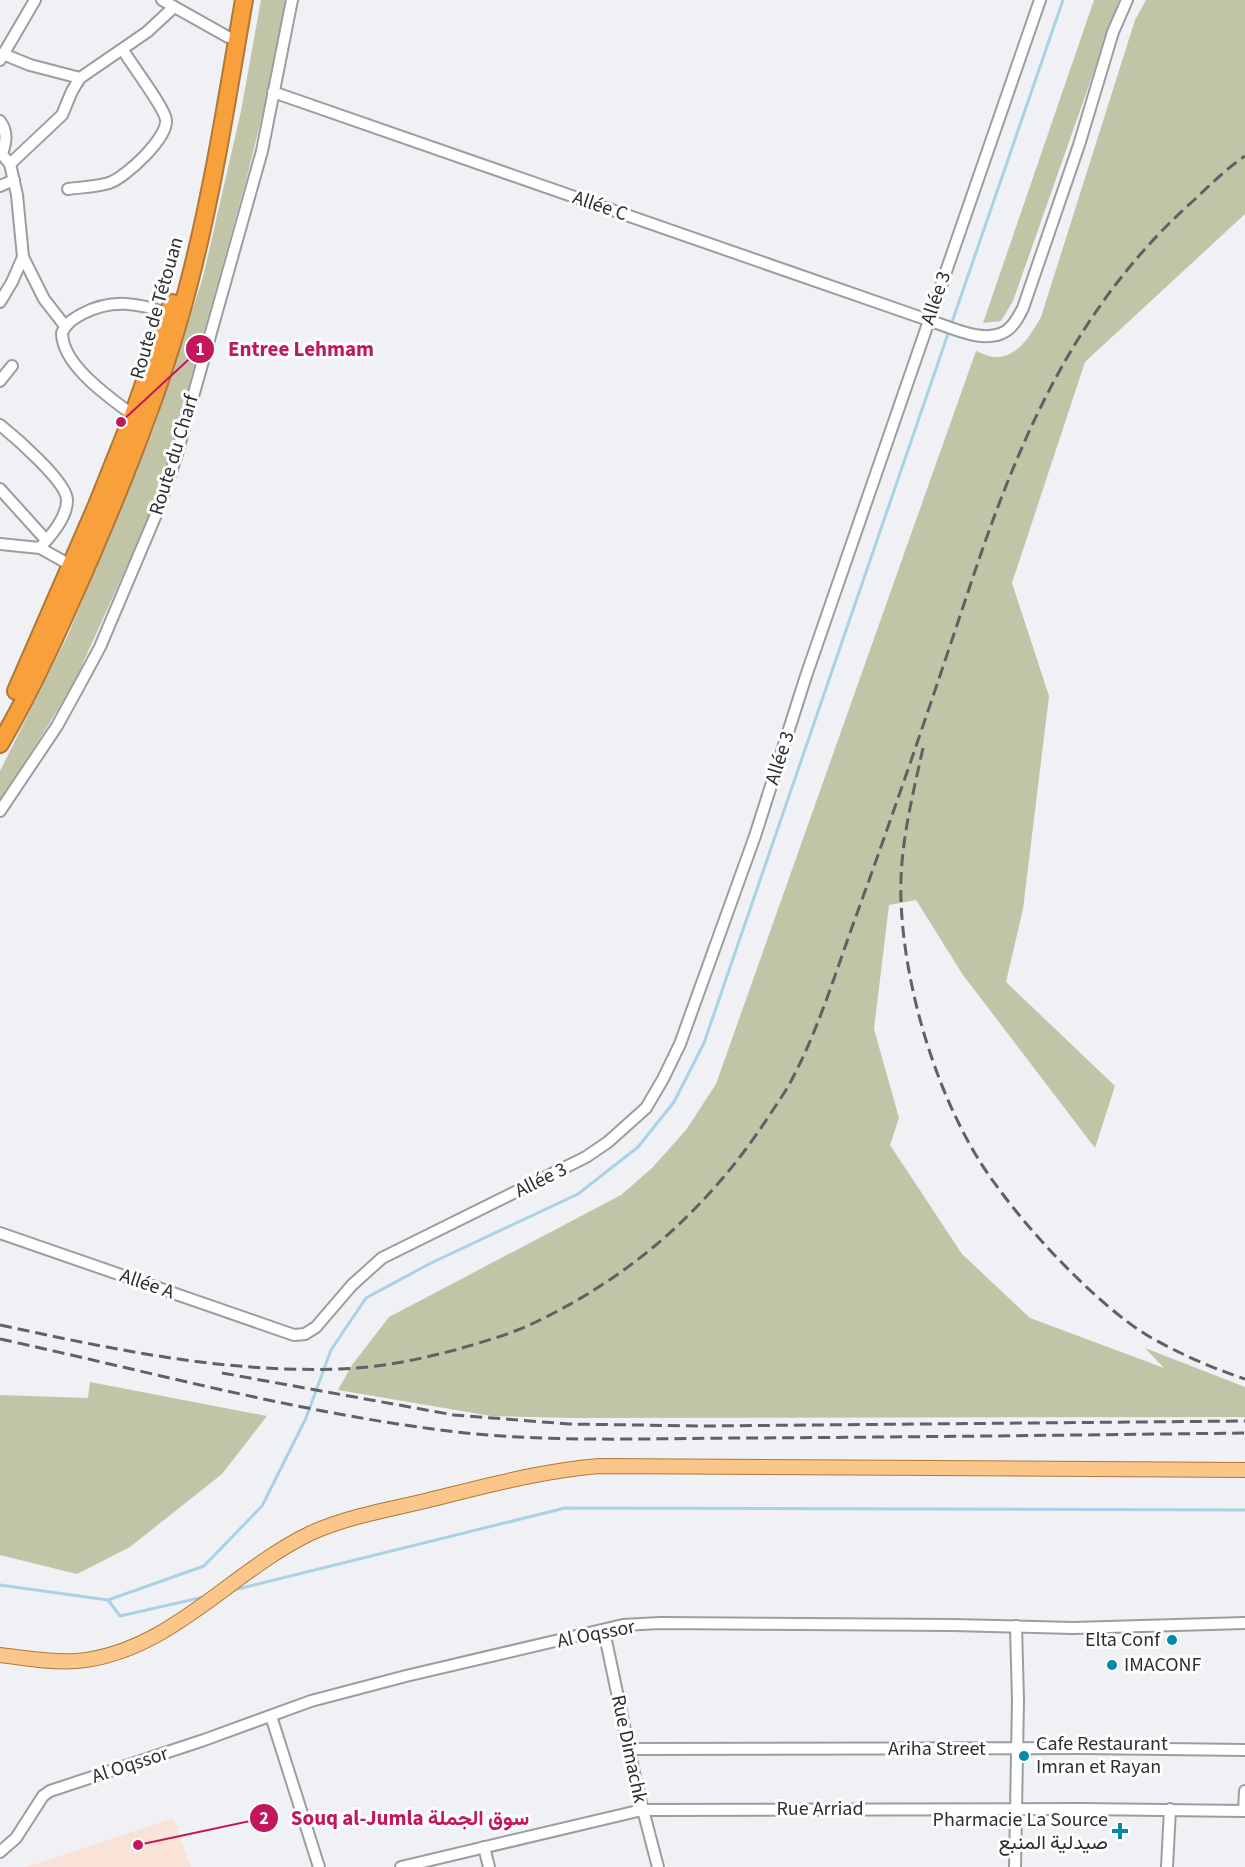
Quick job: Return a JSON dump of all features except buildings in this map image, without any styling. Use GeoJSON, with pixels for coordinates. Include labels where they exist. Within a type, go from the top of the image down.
{"type":"FeatureCollection","features":[{"type":"Feature","properties":{"kind":"highway","name":"Route de Tétouan"},"geometry":{"type":"LineString","coordinates":[[0,723],[23,678],[72,566],[133,415],[169,314],[196,208],[234,0]]}},
{"type":"Feature","properties":{"kind":"highway","name":"Route de Tétouan"},"geometry":{"type":"LineString","coordinates":[[0,744],[34,681],[111,511],[175,333],[207,211],[244,0]]}},
{"type":"Feature","properties":{"kind":"main road"},"geometry":{"type":"LineString","coordinates":[[0,1655],[47,1661],[78,1661],[107,1655],[138,1645],[186,1616],[275,1552],[313,1532],[373,1514],[512,1479],[590,1466],[1245,1470]]}},
{"type":"Feature","properties":{"kind":"street"},"geometry":{"type":"LineString","coordinates":[[35,0],[1,56],[80,78]]}},
{"type":"Feature","properties":{"kind":"street"},"geometry":{"type":"LineString","coordinates":[[162,0],[228,37]]}},
{"type":"Feature","properties":{"kind":"street","name":"Route du Charf"},"geometry":{"type":"LineString","coordinates":[[0,811],[46,744],[100,647],[158,510],[176,457],[262,151],[292,0]]}},
{"type":"Feature","properties":{"kind":"street","name":"Allée 3"},"geometry":{"type":"LineString","coordinates":[[294,1335],[305,1334],[316,1327],[352,1285],[382,1258],[586,1157],[608,1142],[646,1108],[663,1079],[680,1044],[714,955],[1040,0]]}},
{"type":"Feature","properties":{"kind":"street","name":"Allée C"},"geometry":{"type":"LineString","coordinates":[[273,92],[932,321],[981,336],[994,335],[1006,331],[1016,321],[1023,308],[1079,145],[1113,32],[1127,0]]}},
{"type":"Feature","properties":{"kind":"street"},"geometry":{"type":"LineString","coordinates":[[9,164],[62,115],[80,78],[158,24],[174,7]]}},
{"type":"Feature","properties":{"kind":"street"},"geometry":{"type":"LineString","coordinates":[[68,189],[106,184],[117,179],[142,159],[160,138],[165,127],[165,117],[160,106],[123,50]]}},
{"type":"Feature","properties":{"kind":"street"},"geometry":{"type":"LineString","coordinates":[[0,121],[6,134],[6,144],[1,153],[9,164],[14,180],[23,257],[44,298],[65,326]]}},
{"type":"Feature","properties":{"kind":"street"},"geometry":{"type":"LineString","coordinates":[[0,186],[14,180]]}},
{"type":"Feature","properties":{"kind":"street"},"geometry":{"type":"LineString","coordinates":[[0,302],[23,257]]}},
{"type":"Feature","properties":{"kind":"street"},"geometry":{"type":"LineString","coordinates":[[133,415],[86,377],[63,344],[62,333],[72,319],[92,309],[120,302],[148,307],[169,314]]}},
{"type":"Feature","properties":{"kind":"street"},"geometry":{"type":"LineString","coordinates":[[0,381],[12,366]]}},
{"type":"Feature","properties":{"kind":"street"},"geometry":{"type":"LineString","coordinates":[[0,425],[52,473],[67,496],[67,502],[57,527],[43,544]]}},
{"type":"Feature","properties":{"kind":"street"},"geometry":{"type":"LineString","coordinates":[[0,489],[43,544],[72,566]]}},
{"type":"Feature","properties":{"kind":"street"},"geometry":{"type":"LineString","coordinates":[[0,544],[43,544]]}},
{"type":"Feature","properties":{"kind":"street","name":"Allée A"},"geometry":{"type":"LineString","coordinates":[[0,1233],[294,1335]]}},
{"type":"Feature","properties":{"kind":"street","name":"Al Oqssor"},"geometry":{"type":"LineString","coordinates":[[0,1852],[16,1838],[46,1793],[311,1701],[406,1676],[623,1625],[660,1623],[1108,1628],[1245,1623]]}},
{"type":"Feature","properties":{"kind":"street"},"geometry":{"type":"LineString","coordinates":[[1015,1867],[1016,1626]]}},
{"type":"Feature","properties":{"kind":"street","name":"Rue Dimachk"},"geometry":{"type":"LineString","coordinates":[[604,1631],[642,1810],[658,1867]]}},
{"type":"Feature","properties":{"kind":"street"},"geometry":{"type":"LineString","coordinates":[[271,1716],[319,1867]]}},
{"type":"Feature","properties":{"kind":"street","name":"Ariha Street"},"geometry":{"type":"LineString","coordinates":[[629,1749],[1245,1750]]}},
{"type":"Feature","properties":{"kind":"street"},"geometry":{"type":"LineString","coordinates":[[1244,1811],[1245,1791]]}},
{"type":"Feature","properties":{"kind":"street"},"geometry":{"type":"LineString","coordinates":[[1167,1867],[1170,1809]]}},
{"type":"Feature","properties":{"kind":"street","name":"Rue Arriad"},"geometry":{"type":"LineString","coordinates":[[401,1867],[642,1810],[1170,1809],[1244,1811]]}},
{"type":"Feature","properties":{"kind":"street"},"geometry":{"type":"LineString","coordinates":[[484,1847],[489,1867]]}},
{"type":"Feature","properties":{"kind":"shaded area"},"geometry":{"type":"Polygon","coordinates":[[[173,1818],[191,1867],[26,1867],[173,1818]]]}},
{"type":"Feature","properties":{"kind":"green space"},"geometry":{"type":"Polygon","coordinates":[[[261,0],[285,0],[274,67],[246,181],[157,500],[72,687],[0,802],[0,771],[68,635],[154,428],[203,277],[241,111],[261,0]]]}},
{"type":"Feature","properties":{"kind":"green space"},"geometry":{"type":"Polygon","coordinates":[[[1094,0],[1119,0],[1013,301],[1001,321],[983,323],[1094,0]]]}},
{"type":"Feature","properties":{"kind":"green space"},"geometry":{"type":"Polygon","coordinates":[[[1146,0],[1245,0],[1245,214],[1085,362],[1012,583],[1049,696],[1023,909],[1006,982],[1115,1086],[1095,1148],[963,975],[916,900],[889,905],[874,1029],[899,1118],[890,1145],[962,1254],[1030,1318],[1164,1368],[1145,1348],[1245,1387],[1245,1417],[574,1418],[491,1416],[338,1390],[352,1365],[389,1317],[621,1195],[652,1168],[686,1130],[716,1084],[976,351],[995,357],[1010,354],[1023,344],[1041,317],[1135,20],[1146,0]]]}},
{"type":"Feature","properties":{"kind":"green space"},"geometry":{"type":"Polygon","coordinates":[[[90,1382],[267,1416],[222,1474],[130,1547],[77,1574],[0,1555],[0,1395],[88,1398],[90,1382]]]}},
{"type":"Feature","properties":{"kind":"waterway"},"geometry":{"type":"LineString","coordinates":[[951,325],[1063,0]]}},
{"type":"Feature","properties":{"kind":"waterway"},"geometry":{"type":"LineString","coordinates":[[108,1600],[204,1566],[262,1506],[306,1418],[331,1350],[366,1298],[431,1263],[578,1194],[638,1147],[674,1102],[704,1043],[949,331]]}},
{"type":"Feature","properties":{"kind":"waterway"},"geometry":{"type":"LineString","coordinates":[[234,1590],[565,1508],[1245,1510]]}},
{"type":"Feature","properties":{"kind":"waterway"},"geometry":{"type":"LineString","coordinates":[[0,1585],[108,1600],[120,1616],[204,1597]]}},
{"type":"Feature","properties":{"kind":"railway"},"geometry":{"type":"LineString","coordinates":[[0,1325],[126,1351],[210,1363],[296,1369],[339,1369],[383,1365],[455,1350],[528,1326],[607,1282],[668,1235],[696,1208],[746,1149],[788,1087],[800,1063],[825,1002],[884,838],[1006,486],[1053,382],[1082,333],[1114,287],[1151,243],[1212,183],[1245,156]]}},
{"type":"Feature","properties":{"kind":"railway"},"geometry":{"type":"LineString","coordinates":[[923,748],[907,824],[902,862],[901,900],[904,935],[917,1010],[941,1084],[957,1119],[974,1152],[1011,1205],[1049,1250],[1098,1297],[1150,1337],[1196,1360],[1245,1379]]}},
{"type":"Feature","properties":{"kind":"railway"},"geometry":{"type":"LineString","coordinates":[[0,1339],[342,1415],[457,1432],[531,1438],[938,1437],[1245,1433]]}},
{"type":"Feature","properties":{"kind":"railway"},"geometry":{"type":"LineString","coordinates":[[222,1373],[454,1415],[569,1424],[703,1426],[1245,1421]]}},
{"type":"Feature","properties":{"kind":"place","name":"Entree Lehmam"},"geometry":{"type":"Point","coordinates":[121,422]}},
{"type":"Feature","properties":{"kind":"place","name":"Elta Conf"},"geometry":{"type":"Point","coordinates":[1172,1640]}},
{"type":"Feature","properties":{"kind":"place","name":"IMACONF"},"geometry":{"type":"Point","coordinates":[1112,1665]}},
{"type":"Feature","properties":{"kind":"place","name":"Cafe Restaurant Imran et Rayan"},"geometry":{"type":"Point","coordinates":[1024,1756]}},
{"type":"Feature","properties":{"kind":"place","name":"Pharmacie La Source صيدلية المنبع"},"geometry":{"type":"Point","coordinates":[1120,1831]}},
{"type":"Feature","properties":{"kind":"place","name":"Souq al-Jumla سوق الجملة"},"geometry":{"type":"Point","coordinates":[138,1845]}}]}
